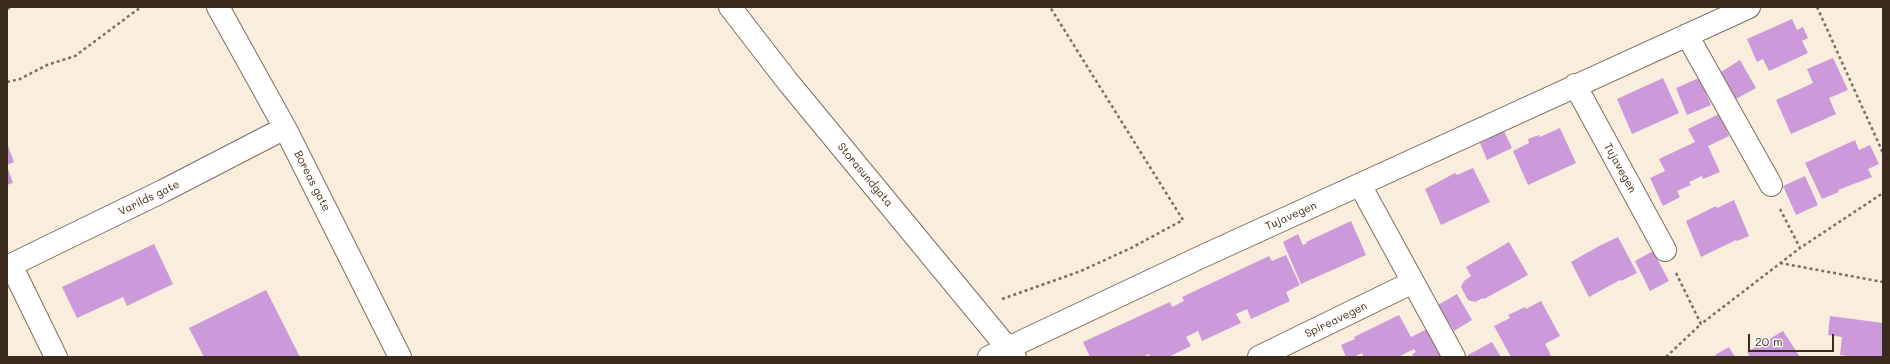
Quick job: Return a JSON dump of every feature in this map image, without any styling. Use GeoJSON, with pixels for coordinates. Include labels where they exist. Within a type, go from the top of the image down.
{"type":"FeatureCollection","features":[{"type":"Feature","properties":{"kind":"street","name":"Boreas gate"},"geometry":{"type":"LineString","coordinates":[[218,7],[285,128],[400,357]]}},
{"type":"Feature","properties":{"kind":"street","name":"Storasundgata"},"geometry":{"type":"LineString","coordinates":[[730,7],[788,82],[975,308],[1003,351]]}},
{"type":"Feature","properties":{"kind":"street","name":"Tujavegen"},"geometry":{"type":"LineString","coordinates":[[1003,351],[1201,257],[1575,85],[1749,7]]}},
{"type":"Feature","properties":{"kind":"street"},"geometry":{"type":"LineString","coordinates":[[1687,35],[1771,184]]}},
{"type":"Feature","properties":{"kind":"street","name":"Tujavegen"},"geometry":{"type":"LineString","coordinates":[[1575,85],[1665,250]]}},
{"type":"Feature","properties":{"kind":"street","name":"Varilds gate"},"geometry":{"type":"LineString","coordinates":[[56,357],[9,266],[163,191],[285,128]]}},
{"type":"Feature","properties":{"kind":"street"},"geometry":{"type":"LineString","coordinates":[[1360,185],[1454,357]]}},
{"type":"Feature","properties":{"kind":"street","name":"Spireavegen"},"geometry":{"type":"LineString","coordinates":[[1259,357],[1413,282]]}},
{"type":"Feature","properties":{"kind":"path"},"geometry":{"type":"LineString","coordinates":[[7,9],[12,7]]}},
{"type":"Feature","properties":{"kind":"path"},"geometry":{"type":"LineString","coordinates":[[7,82],[20,79],[47,65],[75,56],[141,7]]}},
{"type":"Feature","properties":{"kind":"path"},"geometry":{"type":"LineString","coordinates":[[975,308],[1081,271],[1133,247],[1183,220],[1050,7]]}},
{"type":"Feature","properties":{"kind":"path"},"geometry":{"type":"LineString","coordinates":[[1817,7],[1883,154]]}},
{"type":"Feature","properties":{"kind":"path"},"geometry":{"type":"LineString","coordinates":[[1771,184],[1777,203],[1800,248]]}},
{"type":"Feature","properties":{"kind":"path"},"geometry":{"type":"LineString","coordinates":[[1666,357],[1701,324],[1780,263],[1883,193]]}},
{"type":"Feature","properties":{"kind":"path"},"geometry":{"type":"LineString","coordinates":[[1665,250],[1701,324]]}},
{"type":"Feature","properties":{"kind":"path"},"geometry":{"type":"LineString","coordinates":[[1780,263],[1883,282]]}},
{"type":"Feature","properties":{"kind":"building"},"geometry":{"type":"Polygon","coordinates":[[[1792,19],[1797,30],[1803,27],[1808,38],[1802,41],[1808,53],[1769,71],[1763,59],[1757,62],[1747,39],[1792,19]]]}},
{"type":"Feature","properties":{"kind":"building"},"geometry":{"type":"Polygon","coordinates":[[[1833,58],[1848,90],[1829,98],[1836,114],[1791,134],[1776,100],[1813,83],[1807,69],[1833,58]]]}},
{"type":"Feature","properties":{"kind":"building"},"geometry":{"type":"Polygon","coordinates":[[[1740,60],[1756,88],[1736,99],[1721,72],[1740,60]]]}},
{"type":"Feature","properties":{"kind":"building"},"geometry":{"type":"Polygon","coordinates":[[[1663,78],[1679,113],[1632,134],[1617,99],[1663,78]]]}},
{"type":"Feature","properties":{"kind":"building"},"geometry":{"type":"Polygon","coordinates":[[[1699,78],[1711,105],[1687,115],[1676,88],[1699,78]]]}},
{"type":"Feature","properties":{"kind":"building"},"geometry":{"type":"Polygon","coordinates":[[[1719,114],[1729,136],[1708,146],[1720,172],[1703,179],[1702,176],[1689,182],[1691,185],[1677,191],[1680,197],[1663,206],[1650,178],[1665,171],[1659,159],[1695,142],[1688,129],[1719,114]]]}},
{"type":"Feature","properties":{"kind":"building"},"geometry":{"type":"Polygon","coordinates":[[[1560,128],[1576,163],[1528,185],[1513,151],[1529,143],[1528,139],[1539,135],[1540,137],[1560,128]]]}},
{"type":"Feature","properties":{"kind":"building"},"geometry":{"type":"Polygon","coordinates":[[[1504,131],[1512,148],[1487,160],[1480,143],[1504,131]]]}},
{"type":"Feature","properties":{"kind":"building"},"geometry":{"type":"Polygon","coordinates":[[[1855,140],[1859,150],[1870,145],[1879,164],[1868,169],[1872,177],[1838,190],[1839,192],[1822,199],[1805,163],[1855,140]]]}},
{"type":"Feature","properties":{"kind":"building"},"geometry":{"type":"Polygon","coordinates":[[[7,143],[14,162],[7,165],[7,143]]]}},
{"type":"Feature","properties":{"kind":"building"},"geometry":{"type":"Polygon","coordinates":[[[7,166],[13,183],[7,185],[7,166]]]}},
{"type":"Feature","properties":{"kind":"building"},"geometry":{"type":"Polygon","coordinates":[[[1473,168],[1490,202],[1441,225],[1425,189],[1455,173],[1457,175],[1473,168]]]}},
{"type":"Feature","properties":{"kind":"building"},"geometry":{"type":"Polygon","coordinates":[[[1805,176],[1818,205],[1796,215],[1783,186],[1805,176]]]}},
{"type":"Feature","properties":{"kind":"building"},"geometry":{"type":"Polygon","coordinates":[[[1734,200],[1749,236],[1737,241],[1736,240],[1701,257],[1686,221],[1716,206],[1717,208],[1734,200]]]}},
{"type":"Feature","properties":{"kind":"building"},"geometry":{"type":"Polygon","coordinates":[[[1351,221],[1366,255],[1301,284],[1283,242],[1298,234],[1303,245],[1307,243],[1306,242],[1351,221]]]}},
{"type":"Feature","properties":{"kind":"building"},"geometry":{"type":"Polygon","coordinates":[[[1618,237],[1637,273],[1621,281],[1620,280],[1589,297],[1571,262],[1618,237]]]}},
{"type":"Feature","properties":{"kind":"building"},"geometry":{"type":"Polygon","coordinates":[[[1509,242],[1528,275],[1484,299],[1483,298],[1475,302],[1468,300],[1461,287],[1464,281],[1471,276],[1466,267],[1509,242]]]}},
{"type":"Feature","properties":{"kind":"building"},"geometry":{"type":"Polygon","coordinates":[[[154,244],[173,284],[127,306],[123,297],[77,318],[62,287],[154,244]]]}},
{"type":"Feature","properties":{"kind":"building"},"geometry":{"type":"Polygon","coordinates":[[[1653,251],[1669,281],[1650,291],[1635,261],[1653,251]]]}},
{"type":"Feature","properties":{"kind":"building"},"geometry":{"type":"Polygon","coordinates":[[[1286,255],[1300,285],[1286,292],[1290,301],[1251,319],[1247,309],[1236,314],[1241,323],[1202,341],[1198,331],[1186,337],[1191,346],[1168,357],[1150,357],[1149,354],[1142,357],[1090,357],[1083,342],[1170,302],[1172,307],[1184,301],[1182,297],[1269,256],[1272,261],[1286,255]]]}},
{"type":"Feature","properties":{"kind":"building"},"geometry":{"type":"Polygon","coordinates":[[[266,290],[300,357],[204,357],[189,328],[266,290]]]}},
{"type":"Feature","properties":{"kind":"building"},"geometry":{"type":"Polygon","coordinates":[[[1457,294],[1472,320],[1454,331],[1438,305],[1457,294]]]}},
{"type":"Feature","properties":{"kind":"building"},"geometry":{"type":"Polygon","coordinates":[[[1541,301],[1560,336],[1545,344],[1551,355],[1548,357],[1511,357],[1494,326],[1510,318],[1508,315],[1525,307],[1526,309],[1541,301]]]}},
{"type":"Feature","properties":{"kind":"building"},"geometry":{"type":"Polygon","coordinates":[[[1399,315],[1411,337],[1429,328],[1442,357],[1414,357],[1412,354],[1416,352],[1414,349],[1398,357],[1364,357],[1362,353],[1353,357],[1346,357],[1341,345],[1399,315]]]}},
{"type":"Feature","properties":{"kind":"building"},"geometry":{"type":"Polygon","coordinates":[[[1830,316],[1883,323],[1883,357],[1857,357],[1840,355],[1842,337],[1828,335],[1830,316]]]}},
{"type":"Feature","properties":{"kind":"building"},"geometry":{"type":"Polygon","coordinates":[[[1783,331],[1800,357],[1750,357],[1747,352],[1783,331]]]}},
{"type":"Feature","properties":{"kind":"building"},"geometry":{"type":"Polygon","coordinates":[[[1492,342],[1501,357],[1468,357],[1468,355],[1492,342]]]}},
{"type":"Feature","properties":{"kind":"building"},"geometry":{"type":"Polygon","coordinates":[[[1729,347],[1735,357],[1716,357],[1715,355],[1729,347]]]}}]}
